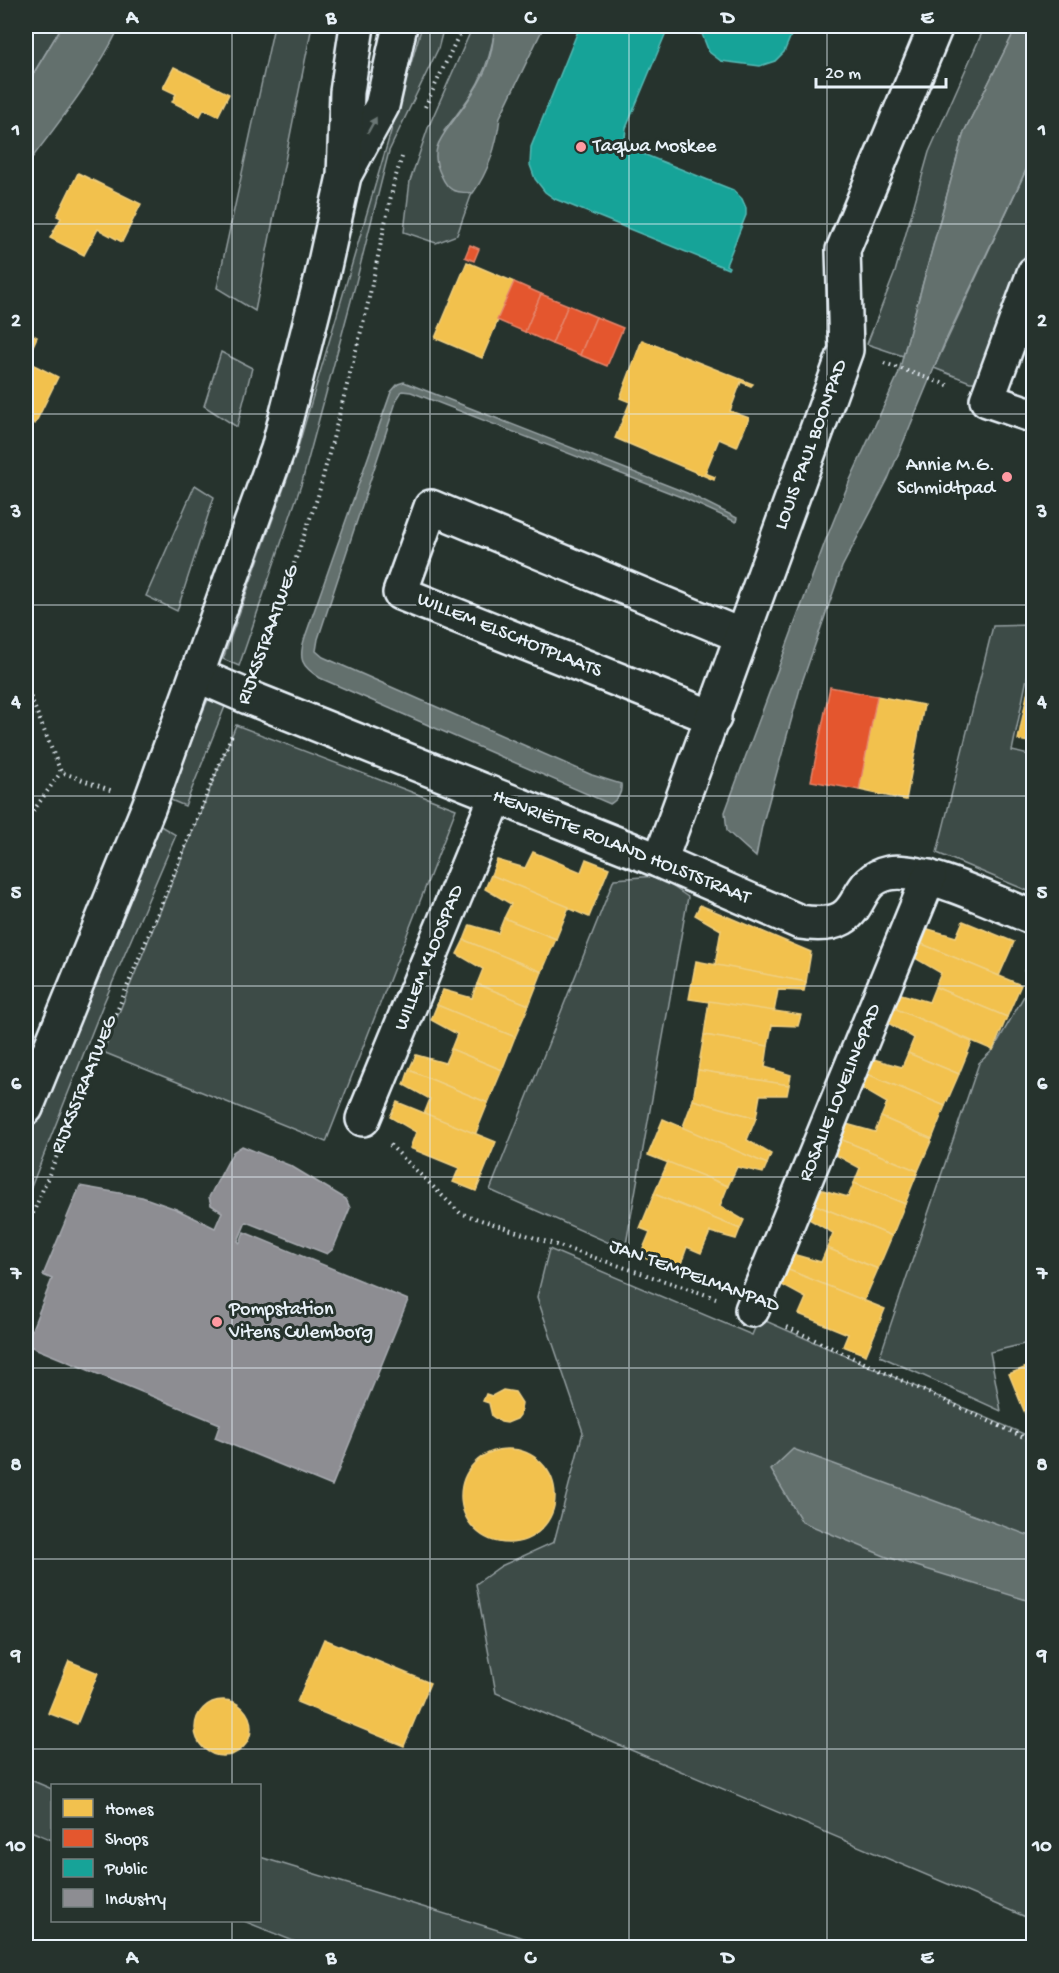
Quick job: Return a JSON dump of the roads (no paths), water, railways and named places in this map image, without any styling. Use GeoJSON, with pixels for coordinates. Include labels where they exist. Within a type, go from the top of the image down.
{"type":"FeatureCollection","features":[{"type":"Feature","properties":{"kind":"street"},"geometry":{"type":"LineString","coordinates":[[26,1108],[149,806],[278,449],[322,276],[344,176],[346,92],[357,26]]}},
{"type":"Feature","properties":{"kind":"street"},"geometry":{"type":"LineString","coordinates":[[344,176],[382,106],[400,26]]}},
{"type":"Feature","properties":{"kind":"street","name":"LOUIS PAUL BOONPAD"},"geometry":{"type":"LineString","coordinates":[[660,861],[714,718],[846,350],[843,250],[936,26]]}},
{"type":"Feature","properties":{"kind":"street"},"geometry":{"type":"LineString","coordinates":[[1034,273],[987,399],[1034,416]]}},
{"type":"Feature","properties":{"kind":"street","name":"WILLEM ELSCHOTPLAATS"},"geometry":{"type":"LineString","coordinates":[[714,718],[400,593],[431,507],[742,636]]}},
{"type":"Feature","properties":{"kind":"street","name":"HENRIËTTE ROLAND HOLSTSTRAAT"},"geometry":{"type":"LineString","coordinates":[[197,675],[660,861],[800,922],[820,925],[834,923],[846,917],[873,879],[887,873],[902,871],[929,877],[1034,918]]}},
{"type":"Feature","properties":{"kind":"street","name":"WILLEM KLOOSPAD"},"geometry":{"type":"LineString","coordinates":[[363,1119],[496,797]]}},
{"type":"Feature","properties":{"kind":"street","name":"ROSALIE LOVELINGPAD"},"geometry":{"type":"LineString","coordinates":[[752,1310],[929,877]]}},
{"type":"Feature","properties":{"kind":"place","name":"Taqwa Moskee"},"geometry":{"type":"Point","coordinates":[581,147]}},
{"type":"Feature","properties":{"kind":"place","name":"Annie M.G. Schmidtpad"},"geometry":{"type":"Point","coordinates":[1007,477]}},
{"type":"Feature","properties":{"kind":"place","name":"Pompstation Vitens Culemborg"},"geometry":{"type":"Point","coordinates":[217,1322]}}]}
